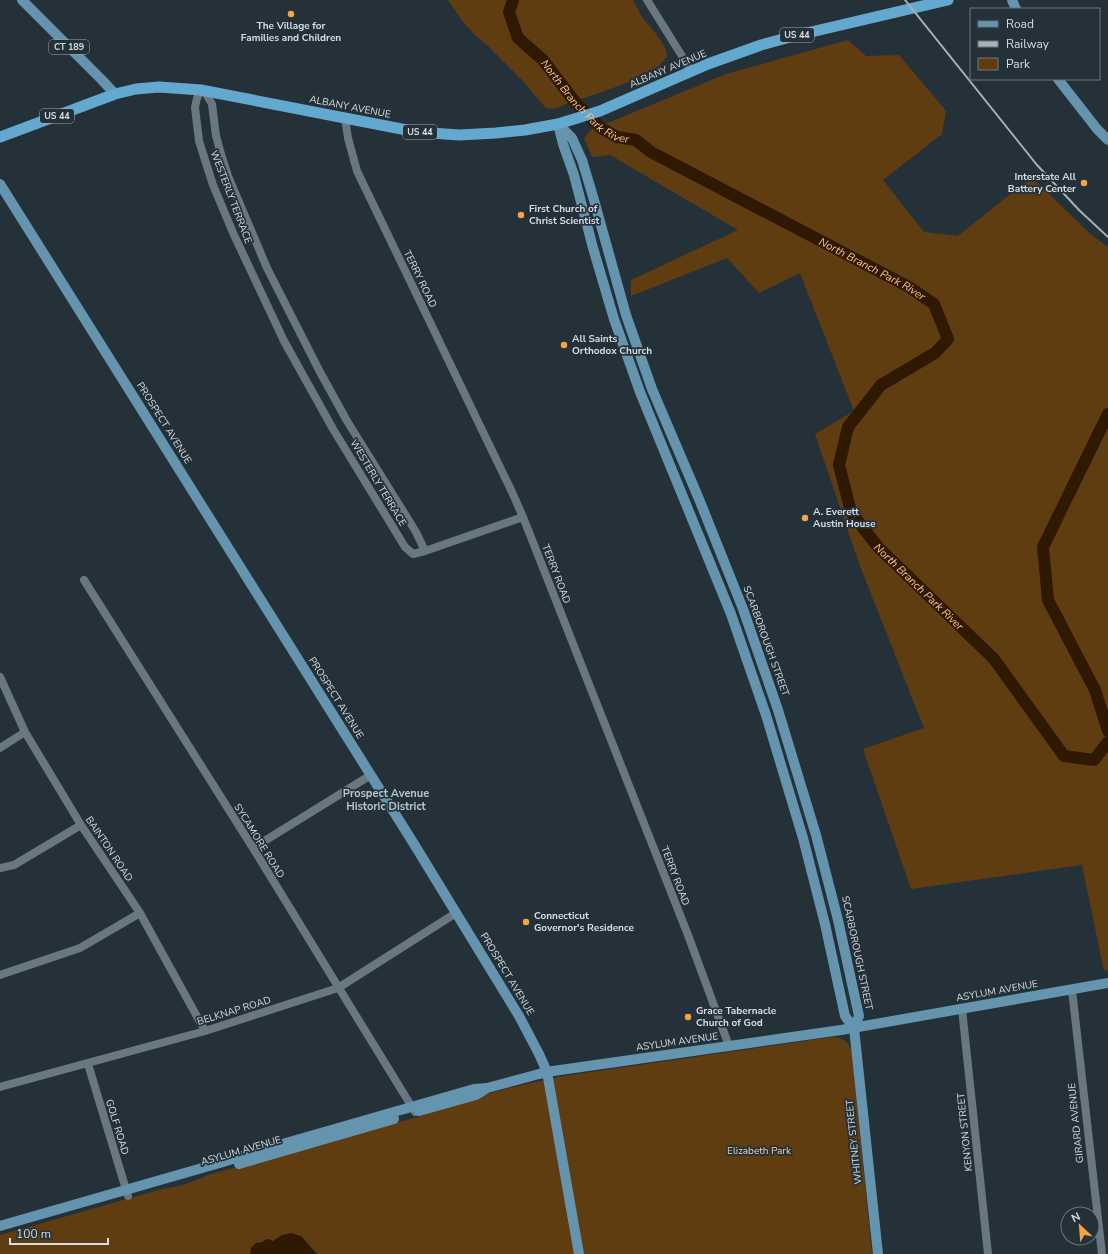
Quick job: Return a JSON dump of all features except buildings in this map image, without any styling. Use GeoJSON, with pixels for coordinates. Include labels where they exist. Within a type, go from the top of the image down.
{"type":"FeatureCollection","features":[{"type":"Feature","properties":{"kind":"highway","name":"ALBANY AVENUE"},"geometry":{"type":"LineString","coordinates":[[0,137],[115,94],[136,89],[167,87],[201,90],[417,132],[459,135],[510,132],[558,124],[600,111],[740,52],[766,44],[948,0]]}},
{"type":"Feature","properties":{"kind":"main road","name":"CT 189"},"geometry":{"type":"LineString","coordinates":[[22,0],[115,94]]}},
{"type":"Feature","properties":{"kind":"main road"},"geometry":{"type":"LineString","coordinates":[[1059,80],[1097,129],[1108,140]]}},
{"type":"Feature","properties":{"kind":"main road"},"geometry":{"type":"LineString","coordinates":[[558,124],[563,144],[573,171],[614,319],[640,392],[731,614],[766,715],[803,838],[825,924],[844,1016],[854,1028]]}},
{"type":"Feature","properties":{"kind":"main road","name":"SCARBOROUGH STREET"},"geometry":{"type":"LineString","coordinates":[[558,124],[572,138],[582,160],[626,315],[652,389],[699,499],[743,609],[778,710],[816,835],[838,920],[859,1016],[854,1028]]}},
{"type":"Feature","properties":{"kind":"main road","name":"PROSPECT AVENUE"},"geometry":{"type":"LineString","coordinates":[[0,184],[371,776],[519,1016],[547,1072],[579,1254]]}},
{"type":"Feature","properties":{"kind":"main road"},"geometry":{"type":"LineString","coordinates":[[614,319],[626,315]]}},
{"type":"Feature","properties":{"kind":"main road"},"geometry":{"type":"LineString","coordinates":[[640,392],[652,389]]}},
{"type":"Feature","properties":{"kind":"main road"},"geometry":{"type":"LineString","coordinates":[[687,504],[699,499]]}},
{"type":"Feature","properties":{"kind":"main road"},"geometry":{"type":"LineString","coordinates":[[731,614],[743,609]]}},
{"type":"Feature","properties":{"kind":"main road"},"geometry":{"type":"LineString","coordinates":[[766,715],[778,710]]}},
{"type":"Feature","properties":{"kind":"main road"},"geometry":{"type":"LineString","coordinates":[[803,838],[816,835]]}},
{"type":"Feature","properties":{"kind":"main road"},"geometry":{"type":"LineString","coordinates":[[825,924],[838,920]]}},
{"type":"Feature","properties":{"kind":"main road","name":"ASYLUM AVENUE"},"geometry":{"type":"LineString","coordinates":[[0,1233],[127,1193],[413,1110],[474,1089],[487,1088],[547,1072],[854,1028],[1108,983]]}},
{"type":"Feature","properties":{"kind":"main road","name":"WHITNEY STREET"},"geometry":{"type":"LineString","coordinates":[[854,1028],[878,1254]]}},
{"type":"Feature","properties":{"kind":"main road","name":"ASYLUM AVENUE"},"geometry":{"type":"LineString","coordinates":[[0,1226],[127,1193]]}},
{"type":"Feature","properties":{"kind":"street"},"geometry":{"type":"LineString","coordinates":[[647,0],[692,72]]}},
{"type":"Feature","properties":{"kind":"street","name":"WESTERLY TERRACE"},"geometry":{"type":"LineString","coordinates":[[425,551],[416,532],[347,421],[320,372],[267,268],[228,176],[216,136],[212,104],[206,94],[201,90],[195,107],[199,141],[213,185],[234,235],[284,341],[333,429],[405,547],[413,554],[425,551],[523,517]]}},
{"type":"Feature","properties":{"kind":"street","name":"TERRY ROAD"},"geometry":{"type":"LineString","coordinates":[[345,118],[348,138],[357,171],[523,517],[688,935],[729,1046]]}},
{"type":"Feature","properties":{"kind":"street","name":"SYCAMORE ROAD"},"geometry":{"type":"LineString","coordinates":[[84,580],[252,848],[413,1110]]}},
{"type":"Feature","properties":{"kind":"street","name":"BAINTON ROAD"},"geometry":{"type":"LineString","coordinates":[[0,677],[25,732],[81,825],[140,913],[205,1031]]}},
{"type":"Feature","properties":{"kind":"street"},"geometry":{"type":"LineString","coordinates":[[0,748],[25,732]]}},
{"type":"Feature","properties":{"kind":"street"},"geometry":{"type":"LineString","coordinates":[[252,848],[371,776]]}},
{"type":"Feature","properties":{"kind":"street"},"geometry":{"type":"LineString","coordinates":[[0,868],[14,865],[81,825]]}},
{"type":"Feature","properties":{"kind":"street"},"geometry":{"type":"LineString","coordinates":[[0,975],[80,948],[140,913]]}},
{"type":"Feature","properties":{"kind":"street","name":"BELKNAP ROAD"},"geometry":{"type":"LineString","coordinates":[[0,1088],[205,1031],[338,988],[456,913]]}},
{"type":"Feature","properties":{"kind":"street","name":"GIRARD AVENUE"},"geometry":{"type":"LineString","coordinates":[[1072,990],[1102,1254]]}},
{"type":"Feature","properties":{"kind":"street","name":"KENYON STREET"},"geometry":{"type":"LineString","coordinates":[[962,1009],[988,1254]]}},
{"type":"Feature","properties":{"kind":"street","name":"GOLF ROAD"},"geometry":{"type":"LineString","coordinates":[[88,1064],[127,1193]]}},
{"type":"Feature","properties":{"kind":"green space"},"geometry":{"type":"Polygon","coordinates":[[[448,0],[633,0],[642,17],[661,41],[667,56],[659,66],[629,82],[557,108],[549,109],[545,107],[522,80],[488,46],[475,35],[463,22],[448,0]]]}},
{"type":"Feature","properties":{"kind":"green space"},"geometry":{"type":"Polygon","coordinates":[[[848,40],[866,56],[899,55],[946,111],[942,134],[883,180],[924,232],[958,236],[1014,191],[1033,178],[1089,233],[1108,247],[1108,970],[1104,971],[1082,865],[911,889],[863,749],[924,728],[860,566],[815,434],[854,411],[800,273],[759,293],[727,258],[631,296],[631,280],[738,230],[610,155],[592,157],[584,138],[591,130],[726,74],[848,40]]]}},
{"type":"Feature","properties":{"kind":"green space","name":"Elizabeth Park"},"geometry":{"type":"Polygon","coordinates":[[[833,1037],[840,1038],[845,1041],[852,1052],[872,1254],[0,1254],[0,1235],[162,1189],[180,1186],[208,1175],[425,1115],[433,1110],[505,1089],[563,1076],[833,1037]]]}},
{"type":"Feature","properties":{"kind":"shaded area"},"geometry":{"type":"Polygon","coordinates":[[[291,1233],[301,1236],[317,1254],[250,1254],[251,1248],[256,1243],[263,1242],[264,1240],[268,1239],[273,1241],[282,1235],[291,1233]]]}},
{"type":"Feature","properties":{"kind":"waterway","name":"North Branch Park River"},"geometry":{"type":"LineString","coordinates":[[513,0],[509,12],[518,38],[543,60],[575,102],[601,128],[617,137],[636,140],[651,152],[909,287],[934,304],[948,339],[935,353],[881,385],[848,427],[839,465],[851,512],[878,547],[994,659],[1064,756],[1094,760],[1108,742]]}},
{"type":"Feature","properties":{"kind":"waterway","name":"North Branch Park River"},"geometry":{"type":"LineString","coordinates":[[1108,414],[1043,547],[1048,600],[1095,690],[1108,731]]}},
{"type":"Feature","properties":{"kind":"railway"},"geometry":{"type":"LineString","coordinates":[[905,0],[1037,165],[1079,210],[1108,237]]}},
{"type":"Feature","properties":{"kind":"place","name":"The Village for Families and Children"},"geometry":{"type":"Point","coordinates":[291,14]}},
{"type":"Feature","properties":{"kind":"place","name":"Interstate All Battery Center"},"geometry":{"type":"Point","coordinates":[1084,183]}},
{"type":"Feature","properties":{"kind":"place","name":"First Church of Christ Scientist"},"geometry":{"type":"Point","coordinates":[521,215]}},
{"type":"Feature","properties":{"kind":"place","name":"All Saints Orthodox Church"},"geometry":{"type":"Point","coordinates":[564,345]}},
{"type":"Feature","properties":{"kind":"place","name":"A. Everett Austin House"},"geometry":{"type":"Point","coordinates":[805,518]}},
{"type":"Feature","properties":{"kind":"place","name":"Connecticut Governor's Residence"},"geometry":{"type":"Point","coordinates":[526,922]}},
{"type":"Feature","properties":{"kind":"place","name":"Grace Tabernacle Church of God"},"geometry":{"type":"Point","coordinates":[688,1017]}},
{"type":"Feature","properties":{"kind":"district","name":"Prospect Avenue Historic District"},"geometry":{"type":"Point","coordinates":[386,799]}}]}
